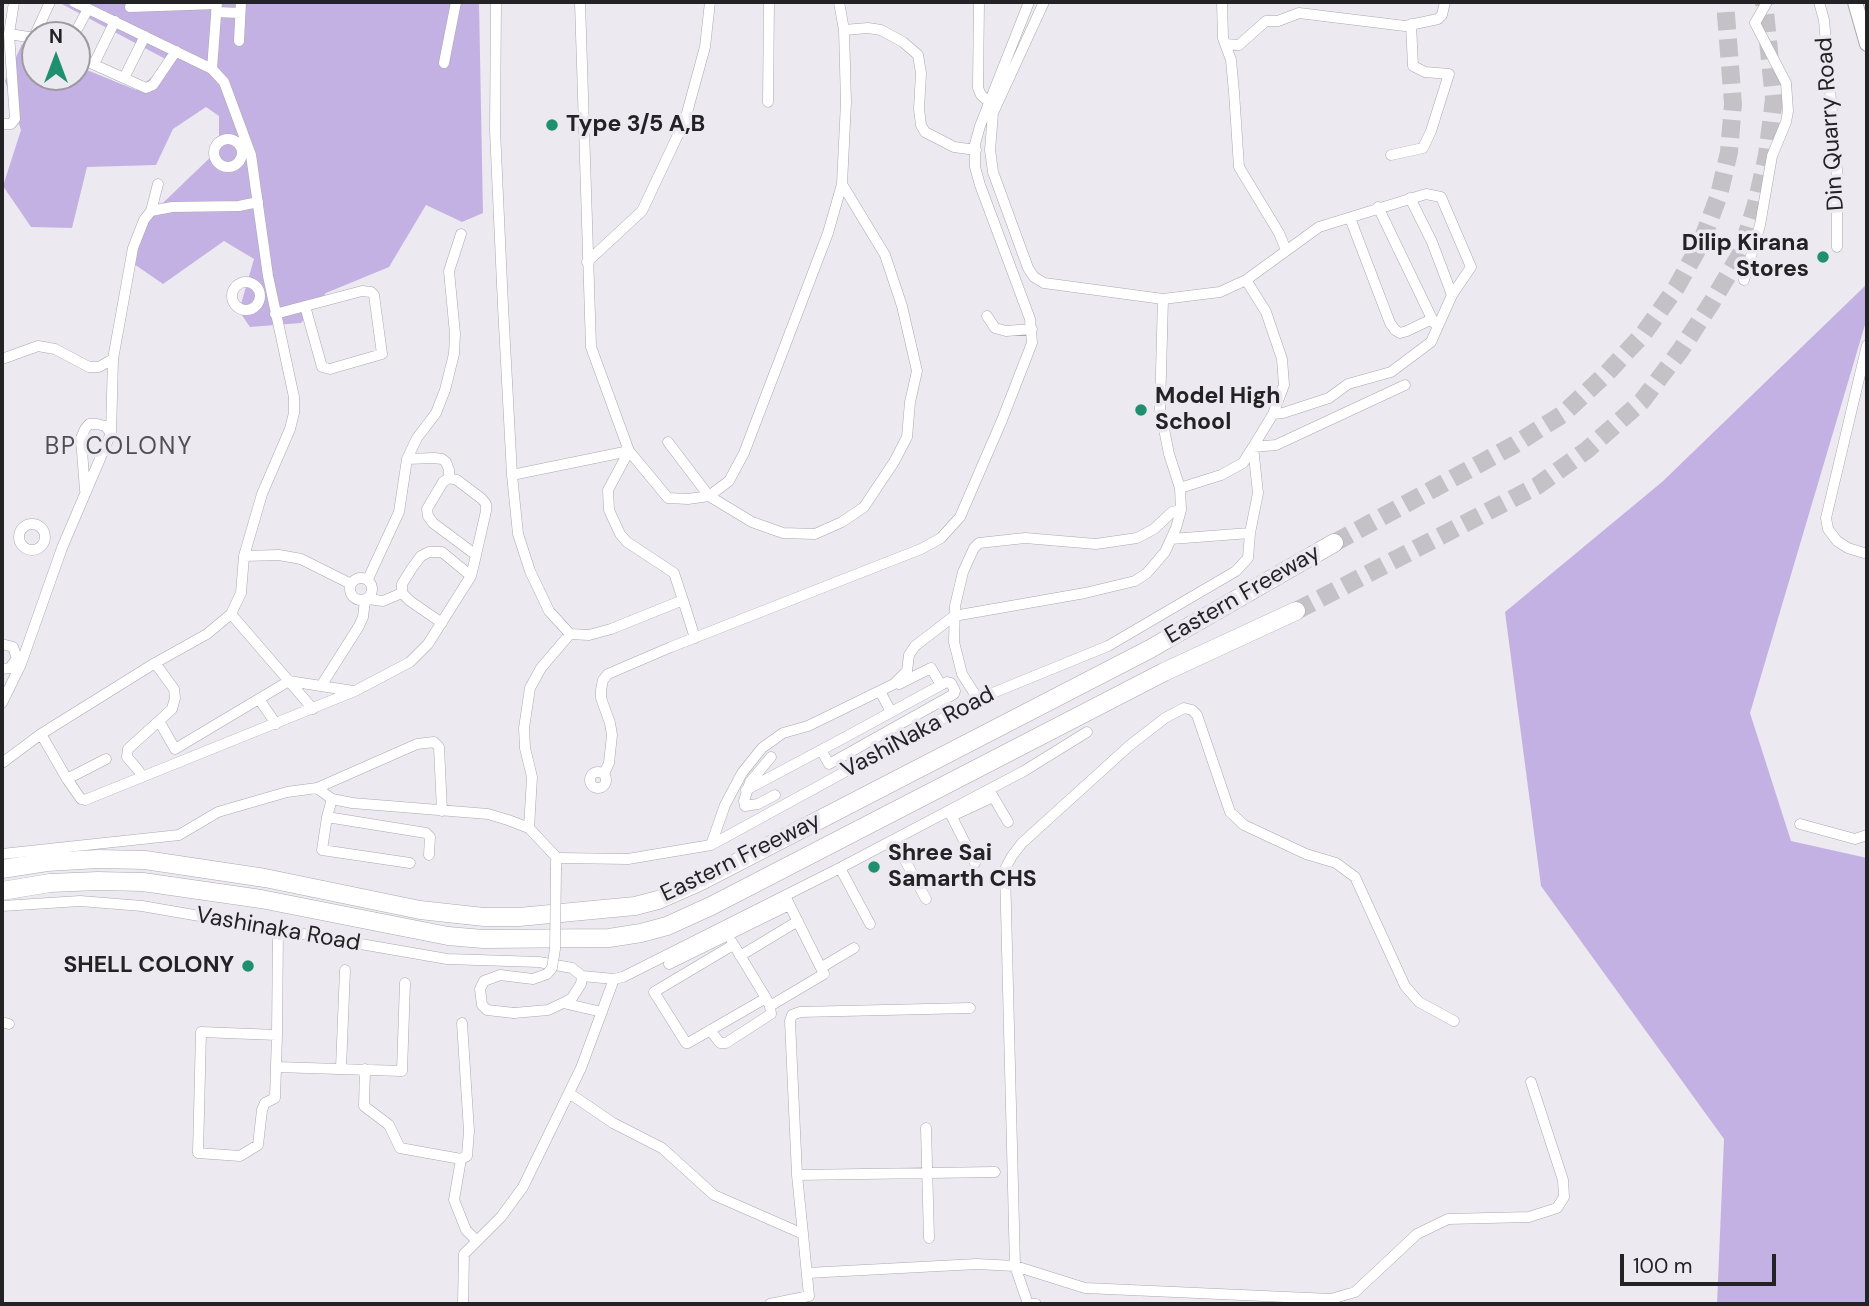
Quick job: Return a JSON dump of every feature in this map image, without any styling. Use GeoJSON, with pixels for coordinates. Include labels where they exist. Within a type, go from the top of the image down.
{"type":"FeatureCollection","features":[{"type":"Feature","properties":{"kind":"highway","name":"Eastern Freeway"},"geometry":{"type":"LineString","coordinates":[[3,864],[98,859],[145,860],[265,878],[420,910],[484,917],[519,917],[635,906],[658,900],[699,882],[1138,655],[1334,543]]}},
{"type":"Feature","properties":{"kind":"highway","name":"Eastern Freeway"},"geometry":{"type":"LineString","coordinates":[[4,896],[74,882],[143,882],[261,899],[416,932],[460,937],[609,938],[640,933],[667,926],[711,906],[1164,672],[1296,611]]}},
{"type":"Feature","properties":{"kind":"street"},"geometry":{"type":"LineString","coordinates":[[2,124],[11,124],[15,119],[9,34],[14,2]]}},
{"type":"Feature","properties":{"kind":"street"},"geometry":{"type":"LineString","coordinates":[[41,21],[50,2]]}},
{"type":"Feature","properties":{"kind":"street"},"geometry":{"type":"LineString","coordinates":[[2,763],[41,734],[207,634],[231,614],[241,593],[244,556],[262,494],[290,429],[294,413],[294,397],[274,309],[258,202],[224,82],[212,69],[74,2]]}},
{"type":"Feature","properties":{"kind":"street"},"geometry":{"type":"LineString","coordinates":[[444,63],[456,2]]}},
{"type":"Feature","properties":{"kind":"street"},"geometry":{"type":"LineString","coordinates":[[496,2],[495,130],[512,475],[518,534],[530,571],[549,611],[570,634],[589,635],[611,629],[683,600]]}},
{"type":"Feature","properties":{"kind":"street"},"geometry":{"type":"LineString","coordinates":[[580,2],[591,347],[629,452],[668,498],[688,499],[709,496],[729,481],[744,453],[828,233],[842,184],[846,113],[844,30],[839,2]]}},
{"type":"Feature","properties":{"kind":"street"},"geometry":{"type":"LineString","coordinates":[[587,262],[642,211],[685,120],[705,47],[710,2]]}},
{"type":"Feature","properties":{"kind":"street"},"geometry":{"type":"LineString","coordinates":[[768,102],[769,2]]}},
{"type":"Feature","properties":{"kind":"street"},"geometry":{"type":"LineString","coordinates":[[979,2],[978,88],[988,101]]}},
{"type":"Feature","properties":{"kind":"street"},"geometry":{"type":"LineString","coordinates":[[604,774],[609,764],[612,735],[601,698],[603,680],[608,674],[921,549],[941,538],[960,517],[1032,343],[1030,319],[975,167],[980,126],[988,101],[1029,2]]}},
{"type":"Feature","properties":{"kind":"street"},"geometry":{"type":"LineString","coordinates":[[1044,2],[993,114],[990,150],[993,172],[1028,268],[1034,277],[1052,285],[1163,299],[1220,292],[1247,280],[1320,227],[1426,194],[1441,197],[1470,264],[1469,271],[1452,295],[1431,342],[1391,372],[1348,384],[1329,398],[1273,414]]}},
{"type":"Feature","properties":{"kind":"street"},"geometry":{"type":"LineString","coordinates":[[1222,2],[1225,44],[1231,60],[1239,167],[1279,233],[1286,250]]}},
{"type":"Feature","properties":{"kind":"street"},"geometry":{"type":"LineString","coordinates":[[1321,2],[1321,14]]}},
{"type":"Feature","properties":{"kind":"street"},"geometry":{"type":"LineString","coordinates":[[1225,44],[1239,45],[1266,21],[1278,21],[1299,13],[1396,26],[1438,19],[1442,15],[1445,2]]}},
{"type":"Feature","properties":{"kind":"street"},"geometry":{"type":"LineString","coordinates":[[1744,280],[1760,225],[1772,156],[1788,111],[1786,83],[1755,23],[1768,2]]}},
{"type":"Feature","properties":{"kind":"street","name":"Din Quarry Road"},"geometry":{"type":"LineString","coordinates":[[1819,2],[1824,20],[1837,170],[1837,247]]}},
{"type":"Feature","properties":{"kind":"street"},"geometry":{"type":"LineString","coordinates":[[1855,2],[1867,44]]}},
{"type":"Feature","properties":{"kind":"street"},"geometry":{"type":"LineString","coordinates":[[129,28],[130,4],[240,7],[239,41]]}},
{"type":"Feature","properties":{"kind":"street"},"geometry":{"type":"LineString","coordinates":[[212,69],[216,6]]}},
{"type":"Feature","properties":{"kind":"street"},"geometry":{"type":"LineString","coordinates":[[82,21],[88,9]]}},
{"type":"Feature","properties":{"kind":"street"},"geometry":{"type":"LineString","coordinates":[[94,64],[115,21]]}},
{"type":"Feature","properties":{"kind":"street"},"geometry":{"type":"LineString","coordinates":[[1391,155],[1423,148],[1431,131],[1448,74],[1426,72],[1413,66],[1411,24]]}},
{"type":"Feature","properties":{"kind":"street"},"geometry":{"type":"LineString","coordinates":[[844,30],[881,30],[918,55],[921,73],[919,109],[921,125],[925,132],[954,146],[976,150]]}},
{"type":"Feature","properties":{"kind":"street"},"geometry":{"type":"LineString","coordinates":[[9,34],[21,35]]}},
{"type":"Feature","properties":{"kind":"street"},"geometry":{"type":"LineString","coordinates":[[124,78],[145,36]]}},
{"type":"Feature","properties":{"kind":"street"},"geometry":{"type":"LineString","coordinates":[[91,63],[149,88],[176,51]]}},
{"type":"Feature","properties":{"kind":"street"},"geometry":{"type":"LineString","coordinates":[[2,703],[62,548],[111,433],[113,359],[133,248],[144,220],[151,212],[158,184]]}},
{"type":"Feature","properties":{"kind":"street"},"geometry":{"type":"LineString","coordinates":[[668,442],[709,496],[752,522],[783,533],[815,534],[842,522],[864,507],[907,437],[910,402],[917,371],[902,306],[885,256],[842,184]]}},
{"type":"Feature","properties":{"kind":"street"},"geometry":{"type":"LineString","coordinates":[[1410,198],[1432,243],[1452,295]]}},
{"type":"Feature","properties":{"kind":"street"},"geometry":{"type":"LineString","coordinates":[[151,212],[172,207],[239,206],[258,202]]}},
{"type":"Feature","properties":{"kind":"street"},"geometry":{"type":"LineString","coordinates":[[1378,207],[1437,331]]}},
{"type":"Feature","properties":{"kind":"street"},"geometry":{"type":"LineString","coordinates":[[1350,218],[1395,330],[1400,333],[1432,319]]}},
{"type":"Feature","properties":{"kind":"street"},"geometry":{"type":"LineString","coordinates":[[368,579],[399,512],[407,459],[417,438],[442,402],[455,334],[449,271],[461,234]]}},
{"type":"Feature","properties":{"kind":"street"},"geometry":{"type":"LineString","coordinates":[[268,276],[253,284],[245,282],[236,286],[233,303],[241,310],[274,309],[305,306],[362,291],[372,292],[382,354],[330,369],[322,367],[305,306]]}},
{"type":"Feature","properties":{"kind":"street"},"geometry":{"type":"LineString","coordinates":[[1180,488],[1222,475],[1243,463],[1273,414],[1284,385],[1282,359],[1266,312],[1247,280]]}},
{"type":"Feature","properties":{"kind":"street"},"geometry":{"type":"LineString","coordinates":[[253,284],[260,295],[255,308]]}},
{"type":"Feature","properties":{"kind":"street"},"geometry":{"type":"LineString","coordinates":[[710,845],[725,805],[743,773],[762,748],[783,733],[808,726],[894,684],[907,671],[909,655],[915,646],[954,616],[1085,593],[1135,581],[1147,573],[1165,552],[1181,510],[1180,488],[1169,454],[1160,409],[1163,299]]}},
{"type":"Feature","properties":{"kind":"street"},"geometry":{"type":"LineString","coordinates":[[988,316],[995,328],[1006,331],[1032,329]]}},
{"type":"Feature","properties":{"kind":"street"},"geometry":{"type":"LineString","coordinates":[[1867,345],[1826,518],[1828,529],[1837,541],[1867,554]]}},
{"type":"Feature","properties":{"kind":"street"},"geometry":{"type":"LineString","coordinates":[[2,359],[38,346],[55,349],[89,367],[99,367],[113,359]]}},
{"type":"Feature","properties":{"kind":"street"},"geometry":{"type":"LineString","coordinates":[[1253,447],[1276,444],[1405,385]]}},
{"type":"Feature","properties":{"kind":"street"},"geometry":{"type":"LineString","coordinates":[[85,493],[81,438],[89,424],[105,426],[111,433]]}},
{"type":"Feature","properties":{"kind":"street","name":"VashiNaka Road"},"geometry":{"type":"LineString","coordinates":[[557,864],[628,859],[710,845],[978,699],[1108,646],[1236,571],[1248,558],[1258,493],[1253,447]]}},
{"type":"Feature","properties":{"kind":"street"},"geometry":{"type":"LineString","coordinates":[[512,475],[629,452]]}},
{"type":"Feature","properties":{"kind":"street"},"geometry":{"type":"LineString","coordinates":[[629,452],[608,489],[609,510],[620,534],[627,542],[674,573],[695,638]]}},
{"type":"Feature","properties":{"kind":"street"},"geometry":{"type":"LineString","coordinates":[[407,459],[442,459],[446,461],[449,478]]}},
{"type":"Feature","properties":{"kind":"street"},"geometry":{"type":"LineString","coordinates":[[41,734],[68,779],[85,800],[313,709],[355,691],[410,662],[428,644],[471,576],[476,555],[486,504],[457,480],[449,478],[443,482],[432,500],[428,516],[433,523],[476,555]]}},
{"type":"Feature","properties":{"kind":"street"},"geometry":{"type":"LineString","coordinates":[[978,699],[965,679],[954,642],[954,606],[963,572],[974,548],[982,541],[1025,538],[1096,544],[1137,538],[1154,529],[1174,510],[1181,510]]}},
{"type":"Feature","properties":{"kind":"street"},"geometry":{"type":"LineString","coordinates":[[1171,539],[1250,533]]}},
{"type":"Feature","properties":{"kind":"street"},"geometry":{"type":"LineString","coordinates":[[44,542],[62,548]]}},
{"type":"Feature","properties":{"kind":"street"},"geometry":{"type":"LineString","coordinates":[[442,623],[410,601],[402,593],[402,584],[421,556],[429,552],[442,552],[471,576]]}},
{"type":"Feature","properties":{"kind":"street"},"geometry":{"type":"LineString","coordinates":[[244,556],[279,555],[301,559],[351,584]]}},
{"type":"Feature","properties":{"kind":"street"},"geometry":{"type":"LineString","coordinates":[[368,579],[360,578],[351,584],[350,591],[354,598],[383,601],[402,593]]}},
{"type":"Feature","properties":{"kind":"street"},"geometry":{"type":"LineString","coordinates":[[321,686],[363,617],[366,599],[373,589],[368,579]]}},
{"type":"Feature","properties":{"kind":"street"},"geometry":{"type":"LineString","coordinates":[[231,614],[313,709]]}},
{"type":"Feature","properties":{"kind":"street"},"geometry":{"type":"LineString","coordinates":[[529,828],[532,777],[525,748],[524,728],[530,688],[541,668],[570,634]]}},
{"type":"Feature","properties":{"kind":"street"},"geometry":{"type":"LineString","coordinates":[[2,644],[16,650],[18,663]]}},
{"type":"Feature","properties":{"kind":"street"},"geometry":{"type":"LineString","coordinates":[[2,669],[18,663]]}},
{"type":"Feature","properties":{"kind":"street"},"geometry":{"type":"LineString","coordinates":[[139,771],[127,757],[128,749],[172,709],[174,689],[155,663]]}},
{"type":"Feature","properties":{"kind":"street"},"geometry":{"type":"LineString","coordinates":[[821,750],[828,763],[832,762],[955,691],[929,668],[868,700]]}},
{"type":"Feature","properties":{"kind":"street"},"geometry":{"type":"LineString","coordinates":[[746,790],[891,712],[946,685],[965,679]]}},
{"type":"Feature","properties":{"kind":"street"},"geometry":{"type":"LineString","coordinates":[[175,749],[289,681],[355,691]]}},
{"type":"Feature","properties":{"kind":"street"},"geometry":{"type":"LineString","coordinates":[[881,693],[891,712]]}},
{"type":"Feature","properties":{"kind":"street"},"geometry":{"type":"LineString","coordinates":[[259,699],[276,724]]}},
{"type":"Feature","properties":{"kind":"street"},"geometry":{"type":"LineString","coordinates":[[1035,1304],[1028,1304],[1015,1266],[1005,869],[1022,843],[1129,746],[1165,718],[1184,708],[1197,715],[1230,812],[1244,825],[1306,854],[1336,863],[1354,877],[1405,986],[1419,1002],[1454,1021]]}},
{"type":"Feature","properties":{"kind":"street"},"geometry":{"type":"LineString","coordinates":[[914,717],[922,729]]}},
{"type":"Feature","properties":{"kind":"street"},"geometry":{"type":"LineString","coordinates":[[159,721],[182,763]]}},
{"type":"Feature","properties":{"kind":"street"},"geometry":{"type":"LineString","coordinates":[[787,901],[824,974],[688,1043],[684,1041],[654,992],[787,901],[840,868],[991,793],[1087,732]]}},
{"type":"Feature","properties":{"kind":"street"},"geometry":{"type":"LineString","coordinates":[[3,864],[179,835],[218,812],[288,792],[317,788],[417,744],[434,742],[439,747],[442,811]]}},
{"type":"Feature","properties":{"kind":"street"},"geometry":{"type":"LineString","coordinates":[[771,757],[750,782],[746,790],[745,806],[770,798],[772,811]]}},
{"type":"Feature","properties":{"kind":"street"},"geometry":{"type":"LineString","coordinates":[[68,779],[106,759]]}},
{"type":"Feature","properties":{"kind":"street"},"geometry":{"type":"LineString","coordinates":[[832,762],[839,775]]}},
{"type":"Feature","properties":{"kind":"street"},"geometry":{"type":"LineString","coordinates":[[317,788],[332,799],[375,806],[488,814],[529,828],[557,864],[552,968],[547,974],[533,979],[500,975],[484,981],[481,989],[482,1005],[487,1010],[514,1013],[548,1010],[572,998],[581,984],[582,976]]}},
{"type":"Feature","properties":{"kind":"street"},"geometry":{"type":"LineString","coordinates":[[991,793],[1007,822]]}},
{"type":"Feature","properties":{"kind":"street"},"geometry":{"type":"LineString","coordinates":[[332,799],[321,847],[324,851],[411,863]]}},
{"type":"Feature","properties":{"kind":"street"},"geometry":{"type":"LineString","coordinates":[[950,813],[975,863]]}},
{"type":"Feature","properties":{"kind":"street"},"geometry":{"type":"LineString","coordinates":[[327,817],[426,833],[430,837],[429,855]]}},
{"type":"Feature","properties":{"kind":"street"},"geometry":{"type":"LineString","coordinates":[[1800,824],[1855,839],[1867,835]]}},
{"type":"Feature","properties":{"kind":"street"},"geometry":{"type":"LineString","coordinates":[[894,840],[926,899]]}},
{"type":"Feature","properties":{"kind":"street"},"geometry":{"type":"LineString","coordinates":[[840,868],[870,924]]}},
{"type":"Feature","properties":{"kind":"street","name":"Vashinaka Road"},"geometry":{"type":"LineString","coordinates":[[4,896],[142,906],[447,959],[539,962],[572,968],[582,976],[614,979]]}},
{"type":"Feature","properties":{"kind":"street"},"geometry":{"type":"LineString","coordinates":[[463,1304],[464,1254],[500,1217],[523,1187],[569,1093],[614,979],[787,901]]}},
{"type":"Feature","properties":{"kind":"street"},"geometry":{"type":"LineString","coordinates":[[740,956],[798,921]]}},
{"type":"Feature","properties":{"kind":"street"},"geometry":{"type":"LineString","coordinates":[[277,1035],[201,1032],[198,1153],[240,1156],[258,1145],[262,1110],[265,1103],[275,1098],[277,1035],[278,931]]}},
{"type":"Feature","properties":{"kind":"street"},"geometry":{"type":"LineString","coordinates":[[710,1030],[720,1043],[726,1043],[771,1014],[768,1002],[731,940]]}},
{"type":"Feature","properties":{"kind":"street"},"geometry":{"type":"LineString","coordinates":[[669,964],[731,940]]}},
{"type":"Feature","properties":{"kind":"street"},"geometry":{"type":"LineString","coordinates":[[822,967],[854,948]]}},
{"type":"Feature","properties":{"kind":"street"},"geometry":{"type":"LineString","coordinates":[[341,1068],[345,970]]}},
{"type":"Feature","properties":{"kind":"street"},"geometry":{"type":"LineString","coordinates":[[276,1067],[402,1071],[405,983]]}},
{"type":"Feature","properties":{"kind":"street"},"geometry":{"type":"LineString","coordinates":[[563,1003],[602,1013]]}},
{"type":"Feature","properties":{"kind":"street"},"geometry":{"type":"LineString","coordinates":[[770,1304],[809,1296],[797,1175],[790,1021],[792,1014],[970,1008]]}},
{"type":"Feature","properties":{"kind":"street"},"geometry":{"type":"LineString","coordinates":[[365,1069],[363,1106],[389,1125],[400,1148],[461,1159],[467,1156],[469,1131],[462,1023]]}},
{"type":"Feature","properties":{"kind":"street"},"geometry":{"type":"LineString","coordinates":[[807,1273],[977,1264],[1015,1266],[1085,1289],[1240,1299],[1331,1298],[1355,1292],[1417,1234],[1448,1219],[1529,1217],[1557,1208],[1564,1197],[1563,1180],[1531,1082]]}},
{"type":"Feature","properties":{"kind":"street"},"geometry":{"type":"LineString","coordinates":[[569,1093],[613,1123],[662,1148],[714,1195],[803,1234]]}},
{"type":"Feature","properties":{"kind":"street"},"geometry":{"type":"LineString","coordinates":[[926,1128],[929,1238]]}},
{"type":"Feature","properties":{"kind":"street"},"geometry":{"type":"LineString","coordinates":[[461,1159],[454,1200],[466,1230],[476,1240]]}},
{"type":"Feature","properties":{"kind":"street"},"geometry":{"type":"LineString","coordinates":[[797,1175],[995,1172]]}},
{"type":"Feature","properties":{"kind":"shaded area"},"geometry":{"type":"Polygon","coordinates":[[[58,2],[479,2],[483,213],[462,222],[426,205],[389,267],[326,293],[301,323],[250,327],[239,311],[254,259],[224,241],[163,284],[134,264],[140,225],[219,149],[219,116],[206,107],[173,129],[156,165],[87,167],[72,228],[31,227],[3,186],[21,130],[5,81],[21,46],[21,91],[91,91],[91,72],[136,90],[171,62],[58,2]]]}},
{"type":"Feature","properties":{"kind":"shaded area"},"geometry":{"type":"Polygon","coordinates":[[[1867,284],[1867,318],[1750,713],[1791,841],[1867,858],[1867,1304],[1717,1304],[1724,1139],[1541,886],[1505,612],[1662,482],[1867,284]]]}},
{"type":"Feature","properties":{"kind":"tunnel"},"geometry":{"type":"LineString","coordinates":[[1334,543],[1514,445],[1563,414],[1607,373],[1644,333],[1676,288],[1701,243],[1719,195],[1729,152],[1733,104],[1725,2]]}},
{"type":"Feature","properties":{"kind":"tunnel"},"geometry":{"type":"LineString","coordinates":[[1296,611],[1537,486],[1587,450],[1642,401],[1680,351],[1741,253],[1756,204],[1767,155],[1774,99],[1764,2]]}},
{"type":"Feature","properties":{"kind":"place","name":"Type 3/5 A,B"},"geometry":{"type":"Point","coordinates":[552,125]}},
{"type":"Feature","properties":{"kind":"place","name":"Dilip Kirana Stores"},"geometry":{"type":"Point","coordinates":[1823,257]}},
{"type":"Feature","properties":{"kind":"place","name":"Model High School"},"geometry":{"type":"Point","coordinates":[1141,410]}},
{"type":"Feature","properties":{"kind":"place","name":"Shree Sai Samarth CHS"},"geometry":{"type":"Point","coordinates":[874,867]}},
{"type":"Feature","properties":{"kind":"place","name":"SHELL COLONY"},"geometry":{"type":"Point","coordinates":[248,966]}},
{"type":"Feature","properties":{"kind":"district","name":"BP COLONY"},"geometry":{"type":"Point","coordinates":[119,448]}}]}
